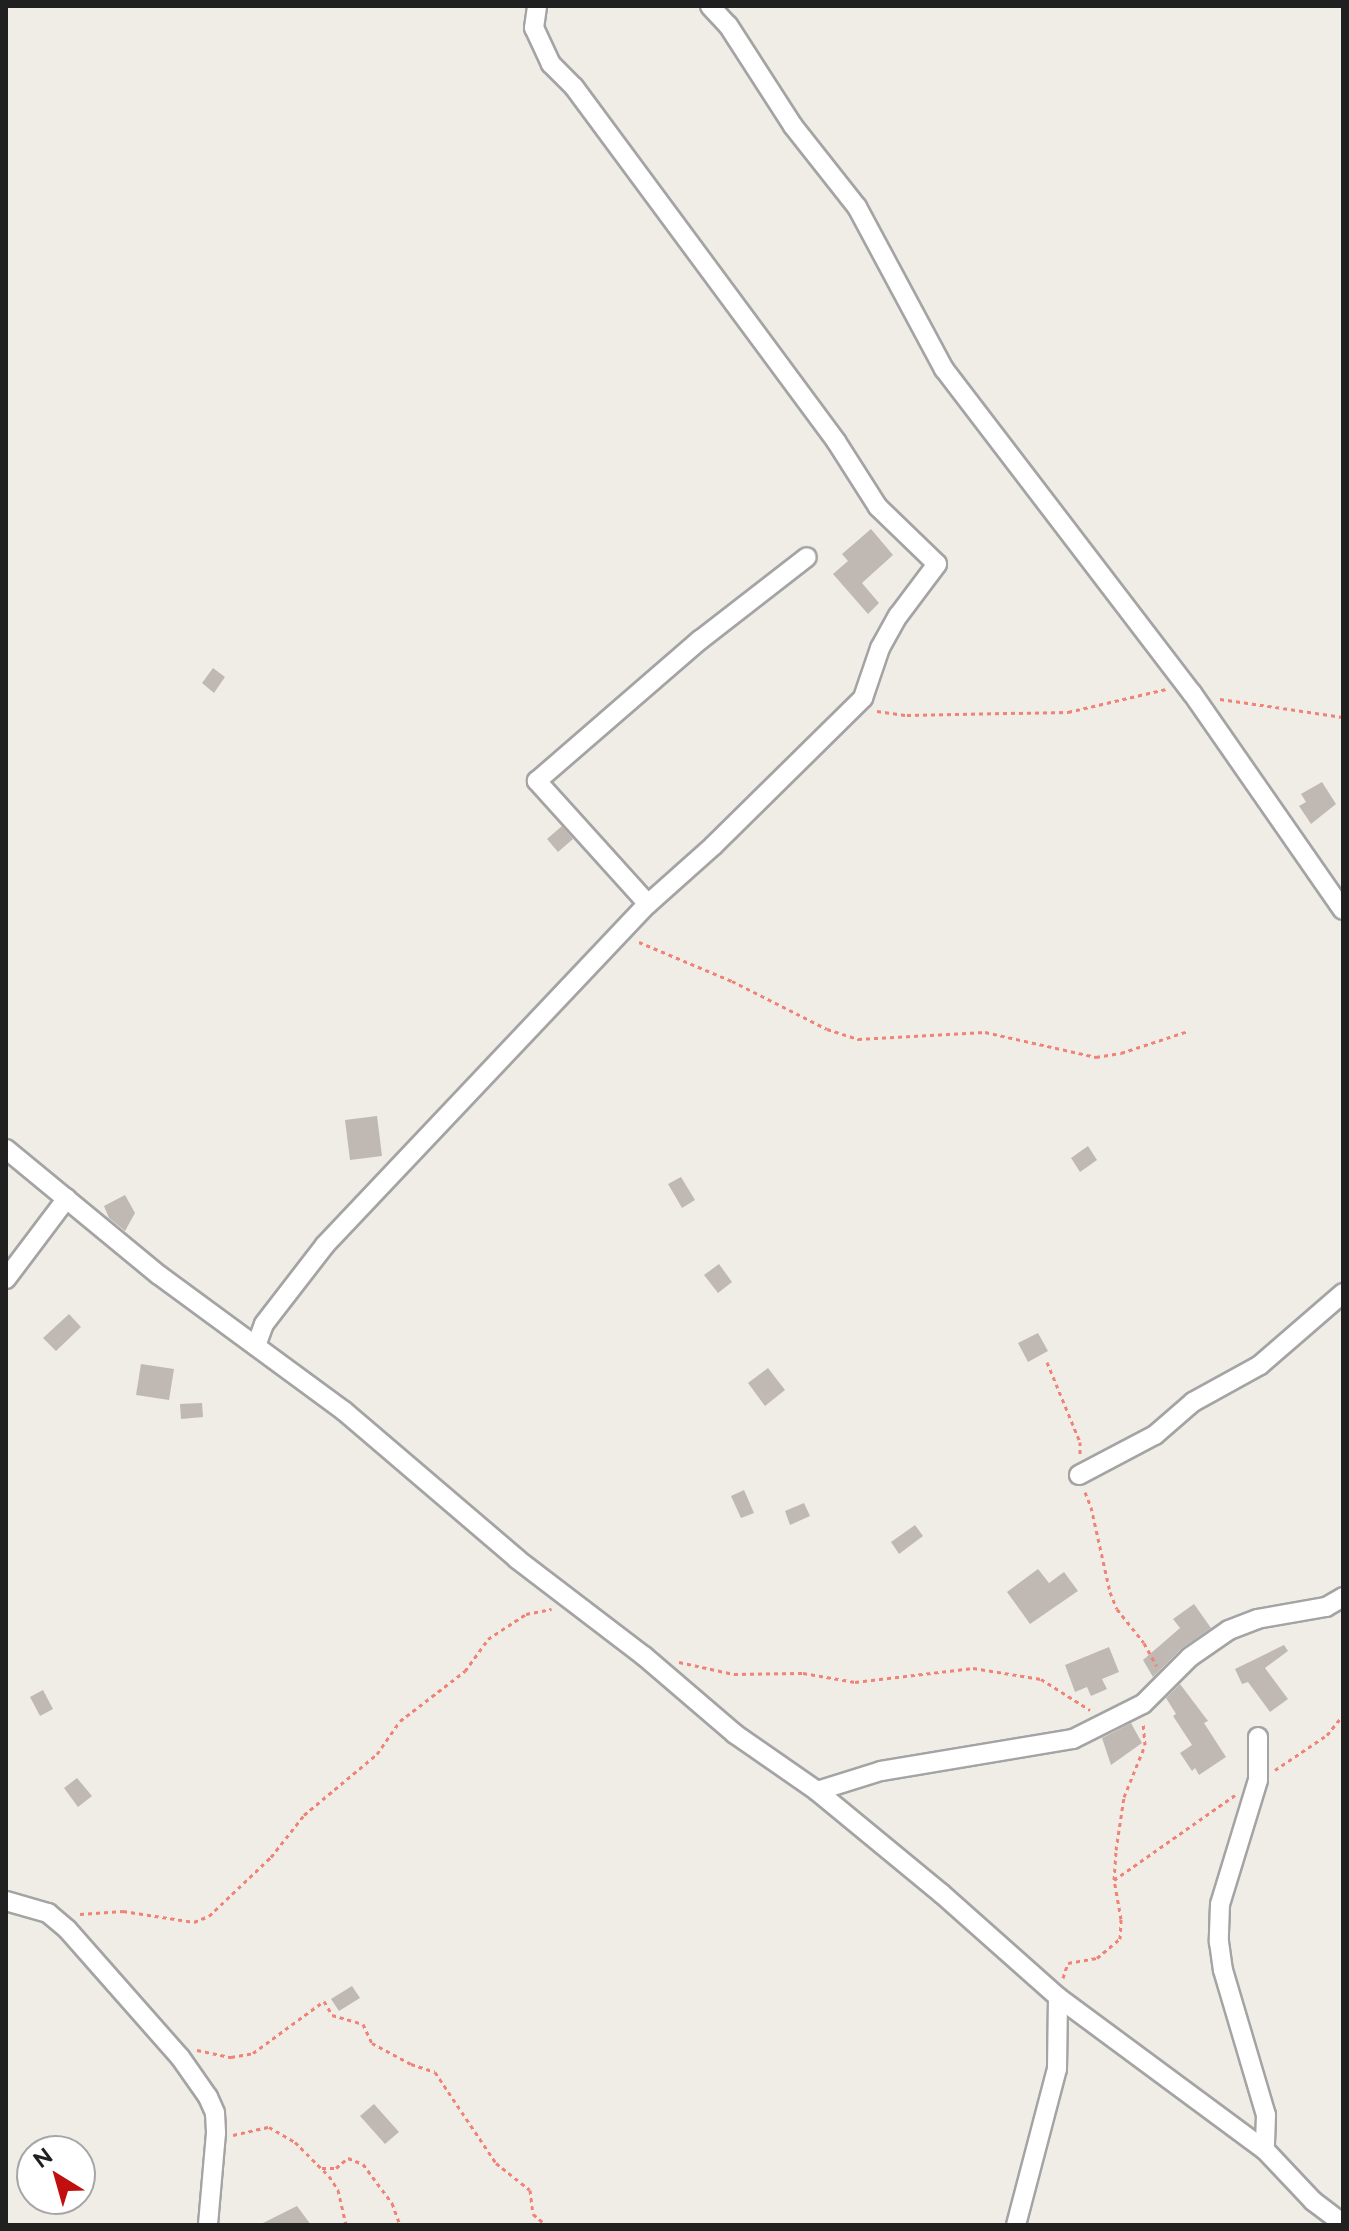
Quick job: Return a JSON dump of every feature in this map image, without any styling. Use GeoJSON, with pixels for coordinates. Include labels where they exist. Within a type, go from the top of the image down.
{"type":"FeatureCollection","features":[{"type":"Feature","properties":{"kind":"street"},"geometry":{"type":"LineString","coordinates":[[256,1346],[264,1324],[325,1245],[648,904],[713,846],[863,698],[880,648],[898,616],[937,564],[878,507],[808,403],[574,87],[551,64],[534,28],[537,6]]}},
{"type":"Feature","properties":{"kind":"street"},"geometry":{"type":"LineString","coordinates":[[710,6],[728,25],[793,126],[857,207],[944,369],[1192,693],[1343,910]]}},
{"type":"Feature","properties":{"kind":"street"},"geometry":{"type":"LineString","coordinates":[[648,904],[537,781],[700,640],[807,557]]}},
{"type":"Feature","properties":{"kind":"street"},"geometry":{"type":"LineString","coordinates":[[6,1149],[159,1275],[344,1411],[517,1559],[644,1656],[735,1734],[817,1791],[942,1894],[1058,1997],[1265,2150],[1313,2201],[1343,2224]]}},
{"type":"Feature","properties":{"kind":"street"},"geometry":{"type":"LineString","coordinates":[[6,1279],[67,1198]]}},
{"type":"Feature","properties":{"kind":"street"},"geometry":{"type":"LineString","coordinates":[[1079,1475],[1155,1435],[1193,1402],[1260,1365],[1343,1293]]}},
{"type":"Feature","properties":{"kind":"street"},"geometry":{"type":"LineString","coordinates":[[817,1791],[881,1771],[1073,1739],[1143,1704],[1164,1680],[1229,1630],[1257,1619],[1326,1607],[1343,1597]]}},
{"type":"Feature","properties":{"kind":"street"},"geometry":{"type":"LineString","coordinates":[[1258,1737],[1258,1780],[1220,1904],[1219,1942],[1223,1970],[1266,2115],[1265,2150]]}},
{"type":"Feature","properties":{"kind":"street"},"geometry":{"type":"LineString","coordinates":[[8,1903],[48,1913],[100,1962],[192,2072],[215,2113],[216,2139],[208,2225]]}},
{"type":"Feature","properties":{"kind":"street"},"geometry":{"type":"LineString","coordinates":[[1016,2225],[1057,2069],[1058,1997]]}},
{"type":"Feature","properties":{"kind":"path"},"geometry":{"type":"LineString","coordinates":[[863,698],[875,710],[892,715],[997,716],[1085,711],[1161,689],[1343,717]]}},
{"type":"Feature","properties":{"kind":"path"},"geometry":{"type":"LineString","coordinates":[[620,935],[732,981],[827,1029],[858,1039],[985,1032],[1096,1057],[1188,1031]]}},
{"type":"Feature","properties":{"kind":"path"},"geometry":{"type":"LineString","coordinates":[[1047,1362],[1080,1442],[1079,1484],[1091,1507],[1110,1592],[1164,1680]]}},
{"type":"Feature","properties":{"kind":"path"},"geometry":{"type":"LineString","coordinates":[[48,1913],[123,1911],[184,1921],[203,1920],[271,1857],[304,1815],[377,1754],[400,1721],[465,1671],[476,1653],[501,1628],[526,1614],[550,1609],[583,1610]]}},
{"type":"Feature","properties":{"kind":"path"},"geometry":{"type":"LineString","coordinates":[[676,1661],[734,1674],[803,1673],[855,1682],[973,1668],[1041,1679],[1108,1721]]}},
{"type":"Feature","properties":{"kind":"path"},"geometry":{"type":"LineString","coordinates":[[1058,1997],[1068,1963],[1097,1958],[1120,1939],[1121,1919],[1114,1880],[1124,1797],[1145,1745],[1143,1704]]}},
{"type":"Feature","properties":{"kind":"path"},"geometry":{"type":"LineString","coordinates":[[1114,1880],[1201,1817]]}},
{"type":"Feature","properties":{"kind":"path"},"geometry":{"type":"LineString","coordinates":[[195,2049],[231,2057],[253,2053],[324,2001],[332,2015],[363,2024],[372,2043],[440,2076],[496,2163],[530,2190],[533,2214],[546,2225]]}},
{"type":"Feature","properties":{"kind":"path"},"geometry":{"type":"LineString","coordinates":[[216,2139],[269,2127],[295,2142],[322,2168],[338,2190],[346,2225]]}},
{"type":"Feature","properties":{"kind":"path"},"geometry":{"type":"LineString","coordinates":[[322,2168],[336,2168],[348,2158],[363,2164],[392,2203],[400,2225]]}},
{"type":"Feature","properties":{"kind":"building"},"geometry":{"type":"Polygon","coordinates":[[[871,529],[893,555],[862,583],[879,603],[868,614],[833,574],[848,561],[842,554],[871,529]]]}},
{"type":"Feature","properties":{"kind":"building"},"geometry":{"type":"Polygon","coordinates":[[[213,668],[225,677],[214,693],[202,683],[213,668]]]}},
{"type":"Feature","properties":{"kind":"building"},"geometry":{"type":"Polygon","coordinates":[[[1322,782],[1336,804],[1311,824],[1299,806],[1306,802],[1301,794],[1322,782]]]}},
{"type":"Feature","properties":{"kind":"building"},"geometry":{"type":"Polygon","coordinates":[[[562,826],[573,839],[558,852],[547,839],[562,826]]]}},
{"type":"Feature","properties":{"kind":"building"},"geometry":{"type":"Polygon","coordinates":[[[377,1116],[382,1156],[350,1160],[345,1120],[377,1116]]]}},
{"type":"Feature","properties":{"kind":"building"},"geometry":{"type":"Polygon","coordinates":[[[1088,1146],[1097,1160],[1080,1172],[1071,1158],[1088,1146]]]}},
{"type":"Feature","properties":{"kind":"building"},"geometry":{"type":"Polygon","coordinates":[[[681,1177],[695,1200],[682,1208],[668,1184],[681,1177]]]}},
{"type":"Feature","properties":{"kind":"building"},"geometry":{"type":"Polygon","coordinates":[[[125,1195],[135,1213],[125,1231],[109,1218],[104,1206],[125,1195]]]}},
{"type":"Feature","properties":{"kind":"building"},"geometry":{"type":"Polygon","coordinates":[[[719,1264],[732,1282],[718,1293],[704,1275],[719,1264]]]}},
{"type":"Feature","properties":{"kind":"building"},"geometry":{"type":"Polygon","coordinates":[[[69,1314],[81,1327],[56,1351],[43,1338],[69,1314]]]}},
{"type":"Feature","properties":{"kind":"building"},"geometry":{"type":"Polygon","coordinates":[[[1038,1333],[1048,1351],[1028,1362],[1018,1343],[1038,1333]]]}},
{"type":"Feature","properties":{"kind":"building"},"geometry":{"type":"Polygon","coordinates":[[[141,1364],[174,1369],[169,1400],[136,1395],[141,1364]]]}},
{"type":"Feature","properties":{"kind":"building"},"geometry":{"type":"Polygon","coordinates":[[[768,1368],[785,1390],[765,1406],[748,1383],[768,1368]]]}},
{"type":"Feature","properties":{"kind":"building"},"geometry":{"type":"Polygon","coordinates":[[[202,1403],[203,1417],[181,1419],[180,1404],[202,1403]]]}},
{"type":"Feature","properties":{"kind":"building"},"geometry":{"type":"Polygon","coordinates":[[[744,1490],[754,1513],[741,1518],[731,1496],[744,1490]]]}},
{"type":"Feature","properties":{"kind":"building"},"geometry":{"type":"Polygon","coordinates":[[[804,1503],[810,1516],[790,1525],[785,1511],[804,1503]]]}},
{"type":"Feature","properties":{"kind":"building"},"geometry":{"type":"Polygon","coordinates":[[[915,1525],[923,1536],[899,1554],[891,1542],[915,1525]]]}},
{"type":"Feature","properties":{"kind":"building"},"geometry":{"type":"Polygon","coordinates":[[[1038,1569],[1049,1583],[1064,1572],[1078,1591],[1030,1624],[1007,1592],[1038,1569]]]}},
{"type":"Feature","properties":{"kind":"building"},"geometry":{"type":"Polygon","coordinates":[[[1194,1604],[1211,1628],[1182,1648],[1153,1677],[1143,1660],[1180,1628],[1173,1619],[1194,1604]]]}},
{"type":"Feature","properties":{"kind":"building"},"geometry":{"type":"Polygon","coordinates":[[[1284,1645],[1288,1651],[1265,1668],[1288,1699],[1270,1712],[1248,1682],[1242,1684],[1235,1669],[1284,1645]]]}},
{"type":"Feature","properties":{"kind":"building"},"geometry":{"type":"Polygon","coordinates":[[[1109,1647],[1119,1672],[1102,1679],[1107,1689],[1091,1696],[1087,1687],[1075,1692],[1065,1665],[1109,1647]]]}},
{"type":"Feature","properties":{"kind":"building"},"geometry":{"type":"Polygon","coordinates":[[[1180,1684],[1208,1721],[1204,1723],[1226,1757],[1199,1775],[1195,1768],[1192,1771],[1180,1753],[1192,1745],[1173,1716],[1176,1714],[1166,1698],[1180,1684]]]}},
{"type":"Feature","properties":{"kind":"building"},"geometry":{"type":"Polygon","coordinates":[[[43,1690],[53,1709],[40,1716],[30,1697],[43,1690]]]}},
{"type":"Feature","properties":{"kind":"building"},"geometry":{"type":"Polygon","coordinates":[[[1131,1723],[1142,1743],[1111,1765],[1102,1738],[1131,1723]]]}},
{"type":"Feature","properties":{"kind":"building"},"geometry":{"type":"Polygon","coordinates":[[[77,1778],[92,1796],[78,1807],[64,1788],[77,1778]]]}},
{"type":"Feature","properties":{"kind":"building"},"geometry":{"type":"Polygon","coordinates":[[[352,1986],[360,1998],[339,2011],[331,1999],[352,1986]]]}},
{"type":"Feature","properties":{"kind":"building"},"geometry":{"type":"Polygon","coordinates":[[[374,2104],[399,2132],[385,2144],[360,2116],[374,2104]]]}},
{"type":"Feature","properties":{"kind":"building"},"geometry":{"type":"Polygon","coordinates":[[[297,2206],[311,2225],[259,2225],[297,2206]]]}}]}
